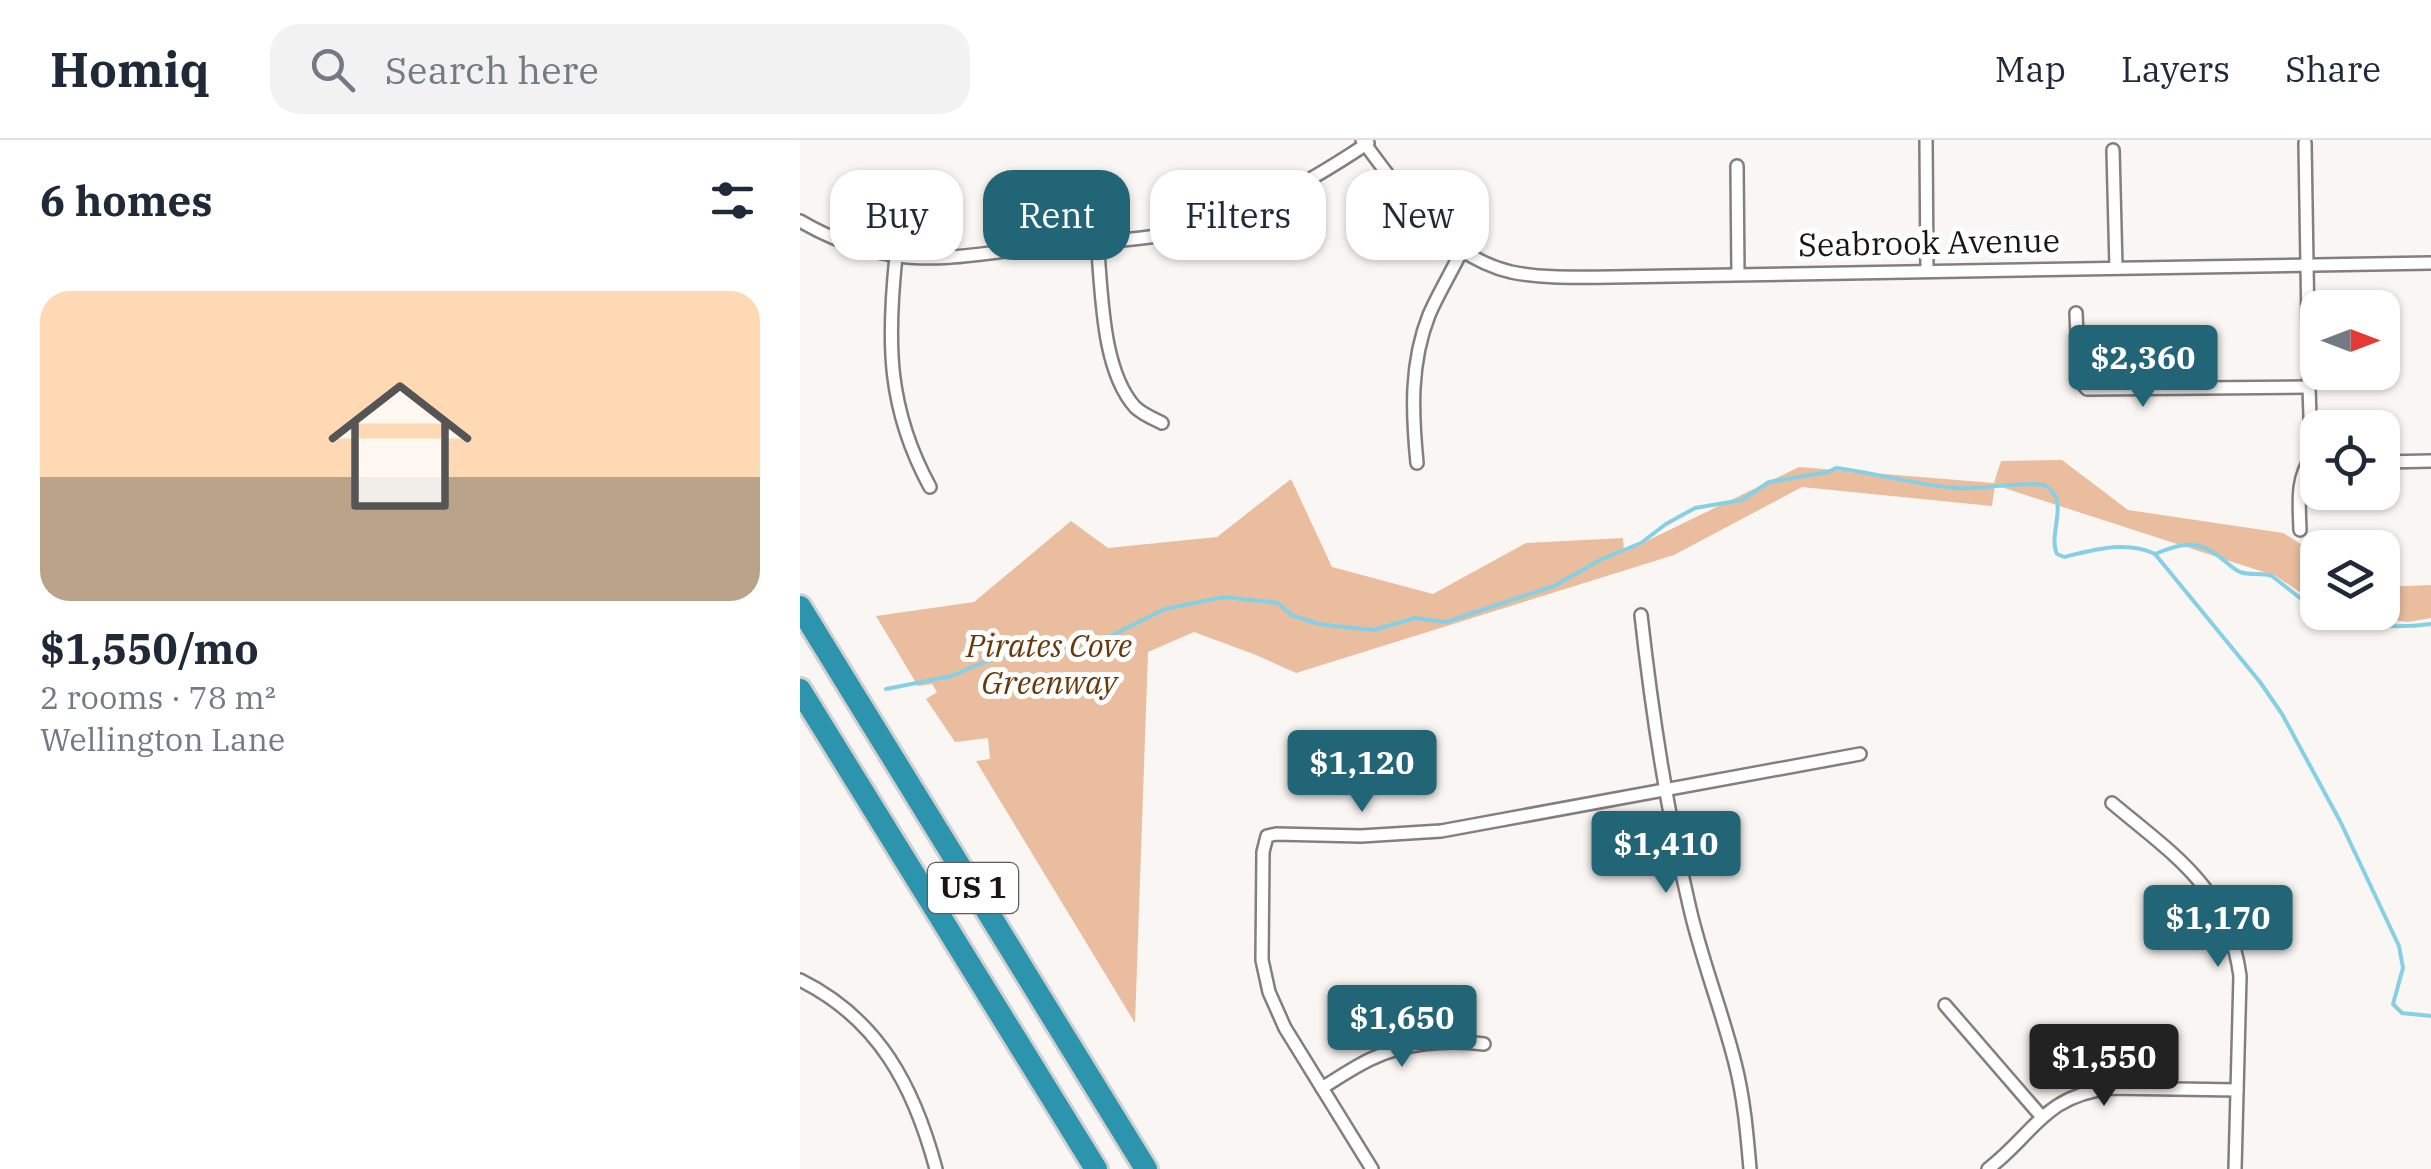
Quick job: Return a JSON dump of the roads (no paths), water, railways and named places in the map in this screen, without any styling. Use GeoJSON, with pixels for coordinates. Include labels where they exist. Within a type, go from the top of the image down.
{"type":"FeatureCollection","features":[{"type":"Feature","properties":{"kind":"highway","name":"US 1"},"geometry":{"type":"LineString","coordinates":[[800,608],[1146,1169]]}},
{"type":"Feature","properties":{"kind":"highway","name":"US 1"},"geometry":{"type":"LineString","coordinates":[[800,690],[1096,1169]]}},
{"type":"Feature","properties":{"kind":"street"},"geometry":{"type":"LineString","coordinates":[[1926,140],[1927,270]]}},
{"type":"Feature","properties":{"kind":"street"},"geometry":{"type":"LineString","coordinates":[[1130,237],[1215,223],[1246,211],[1366,142]]}},
{"type":"Feature","properties":{"kind":"street","name":"Seabrook Avenue"},"geometry":{"type":"LineString","coordinates":[[1366,142],[1387,170]]}},
{"type":"Feature","properties":{"kind":"street"},"geometry":{"type":"LineString","coordinates":[[2305,143],[2306,290]]}},
{"type":"Feature","properties":{"kind":"street"},"geometry":{"type":"LineString","coordinates":[[2113,150],[2116,268]]}},
{"type":"Feature","properties":{"kind":"street"},"geometry":{"type":"LineString","coordinates":[[1737,166],[1738,274]]}},
{"type":"Feature","properties":{"kind":"street"},"geometry":{"type":"LineString","coordinates":[[800,221],[830,236]]}},
{"type":"Feature","properties":{"kind":"street"},"geometry":{"type":"LineString","coordinates":[[896,260],[890,327],[892,366],[900,415],[930,486]]}},
{"type":"Feature","properties":{"kind":"street"},"geometry":{"type":"LineString","coordinates":[[1098,260],[1104,322],[1114,364],[1137,410],[1162,423]]}},
{"type":"Feature","properties":{"kind":"street"},"geometry":{"type":"LineString","coordinates":[[1417,463],[1412,395],[1419,347],[1430,313],[1458,260]]}},
{"type":"Feature","properties":{"kind":"street","name":"Seabrook Avenue"},"geometry":{"type":"LineString","coordinates":[[1478,260],[1535,276],[1598,277],[2431,263]]}},
{"type":"Feature","properties":{"kind":"street"},"geometry":{"type":"LineString","coordinates":[[2076,314],[2079,380],[2087,389],[2300,387]]}},
{"type":"Feature","properties":{"kind":"street"},"geometry":{"type":"LineString","coordinates":[[2400,462],[2431,461]]}},
{"type":"Feature","properties":{"kind":"street"},"geometry":{"type":"LineString","coordinates":[[2300,481],[2300,530]]}},
{"type":"Feature","properties":{"kind":"street"},"geometry":{"type":"LineString","coordinates":[[1642,615],[1650,698],[1666,790],[1689,907],[1736,1067],[1750,1169]]}},
{"type":"Feature","properties":{"kind":"street"},"geometry":{"type":"LineString","coordinates":[[1372,1169],[1280,1018],[1265,978],[1262,852],[1267,836],[1441,831],[1860,754]]}},
{"type":"Feature","properties":{"kind":"street"},"geometry":{"type":"LineString","coordinates":[[2112,803],[2196,876],[2230,929],[2240,976],[2235,1169]]}},
{"type":"Feature","properties":{"kind":"street"},"geometry":{"type":"LineString","coordinates":[[800,980],[850,1012],[883,1049],[902,1076],[925,1128],[936,1169]]}},
{"type":"Feature","properties":{"kind":"street"},"geometry":{"type":"LineString","coordinates":[[1945,1005],[2041,1116]]}},
{"type":"Feature","properties":{"kind":"street"},"geometry":{"type":"LineString","coordinates":[[1322,1088],[1372,1058],[1398,1050],[1439,1042],[1484,1044]]}},
{"type":"Feature","properties":{"kind":"street"},"geometry":{"type":"LineString","coordinates":[[1988,1169],[2041,1116],[2090,1090],[2237,1090]]}},
{"type":"Feature","properties":{"kind":"waterway"},"geometry":{"type":"LineString","coordinates":[[886,689],[952,676],[1002,657],[1086,643],[1111,636],[1165,609],[1224,597],[1278,603],[1291,615],[1344,627],[1374,630],[1415,618],[1446,622],[1554,586],[1641,543],[1695,508],[1742,500],[1769,482],[1836,468],[1956,488],[2044,485],[2052,491],[2058,507],[2057,554],[2064,557],[2122,547],[2155,554],[2260,682],[2282,714],[2340,821],[2399,946],[2403,968],[2393,1004],[2402,1013],[2431,1016]]}},
{"type":"Feature","properties":{"kind":"waterway"},"geometry":{"type":"LineString","coordinates":[[2155,554],[2181,545],[2197,545],[2240,572],[2272,576],[2300,598]]}},
{"type":"Feature","properties":{"kind":"waterway"},"geometry":{"type":"LineString","coordinates":[[2400,626],[2431,624]]}},
{"type":"Feature","properties":{"kind":"park label","name":"Pirates Cove Greenway"},"geometry":{"type":"Point","coordinates":[1049,664]}}]}
